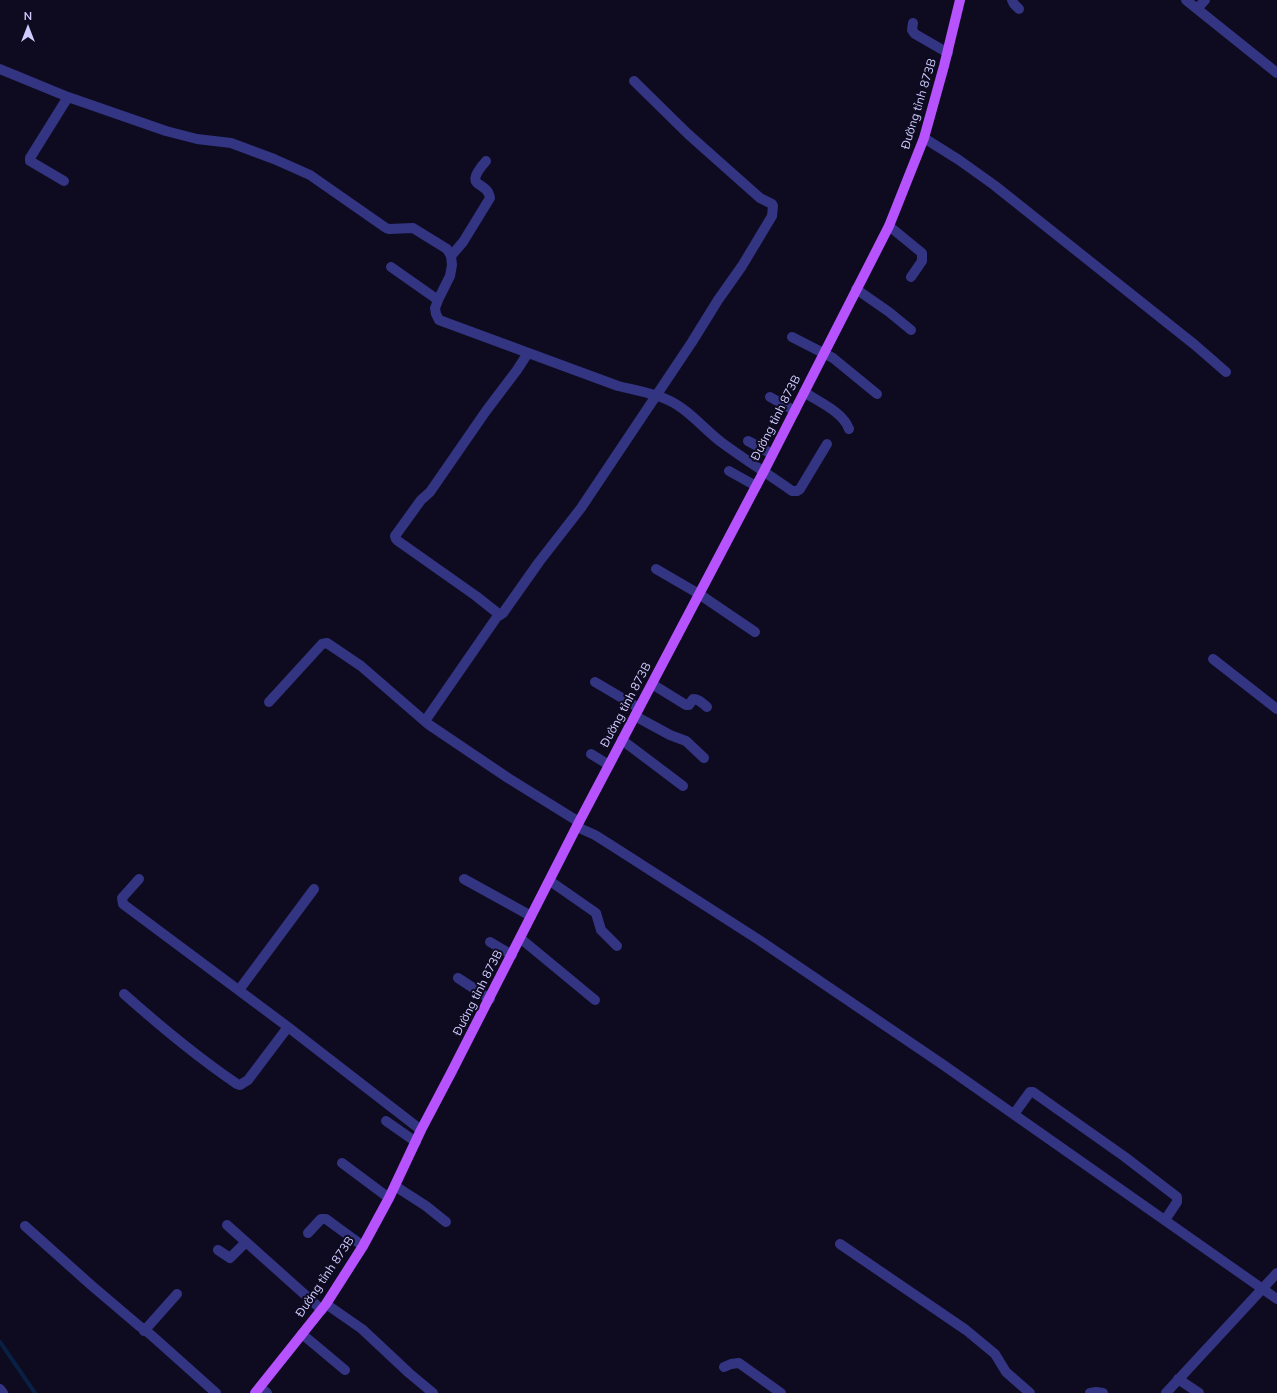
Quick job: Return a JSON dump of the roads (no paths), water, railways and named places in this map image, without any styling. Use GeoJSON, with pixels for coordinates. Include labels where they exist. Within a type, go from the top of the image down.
{"type":"FeatureCollection","features":[{"type":"Feature","properties":{"kind":"main road","name":"Đường tỉnh 873B"},"geometry":{"type":"LineString","coordinates":[[261,1391],[302,1334],[324,1307],[363,1246],[389,1198],[421,1130],[490,999],[622,740],[764,471],[856,288],[889,226],[924,138],[948,53],[960,0]]}},
{"type":"Feature","properties":{"kind":"street"},"geometry":{"type":"LineString","coordinates":[[1012,0],[1019,9]]}},
{"type":"Feature","properties":{"kind":"street"},"geometry":{"type":"LineString","coordinates":[[1186,0],[1277,73]]}},
{"type":"Feature","properties":{"kind":"street"},"geometry":{"type":"LineString","coordinates":[[1197,9],[1204,0]]}},
{"type":"Feature","properties":{"kind":"street"},"geometry":{"type":"LineString","coordinates":[[913,23],[912,30],[915,34],[948,53]]}},
{"type":"Feature","properties":{"kind":"street"},"geometry":{"type":"LineString","coordinates":[[2,73],[166,131],[197,139],[231,143],[274,159],[310,175],[386,228],[413,228],[447,249],[451,256],[452,265],[450,276],[435,308],[439,320],[618,386],[646,394],[656,395],[679,406],[721,442],[792,491],[797,491],[802,486],[828,444]]}},
{"type":"Feature","properties":{"kind":"street"},"geometry":{"type":"LineString","coordinates":[[425,721],[500,614],[503,613],[581,508],[742,266],[772,216],[773,206],[770,202],[760,198],[688,134],[634,81]]}},
{"type":"Feature","properties":{"kind":"street"},"geometry":{"type":"LineString","coordinates":[[64,181],[30,161],[30,158],[68,97]]}},
{"type":"Feature","properties":{"kind":"street"},"geometry":{"type":"LineString","coordinates":[[924,138],[959,160],[994,186],[1184,336],[1226,372]]}},
{"type":"Feature","properties":{"kind":"street"},"geometry":{"type":"LineString","coordinates":[[451,256],[463,242],[490,198],[489,194],[477,183],[475,178],[477,172],[486,161]]}},
{"type":"Feature","properties":{"kind":"street"},"geometry":{"type":"LineString","coordinates":[[889,226],[922,255],[922,261],[911,277]]}},
{"type":"Feature","properties":{"kind":"street"},"geometry":{"type":"LineString","coordinates":[[391,267],[438,300]]}},
{"type":"Feature","properties":{"kind":"street"},"geometry":{"type":"LineString","coordinates":[[856,288],[911,330]]}},
{"type":"Feature","properties":{"kind":"street"},"geometry":{"type":"LineString","coordinates":[[792,337],[824,352],[856,376],[876,394]]}},
{"type":"Feature","properties":{"kind":"street"},"geometry":{"type":"LineString","coordinates":[[500,614],[398,541],[395,536],[421,500],[430,492],[528,353]]}},
{"type":"Feature","properties":{"kind":"street"},"geometry":{"type":"LineString","coordinates":[[804,392],[837,413],[846,422],[849,429]]}},
{"type":"Feature","properties":{"kind":"street"},"geometry":{"type":"LineString","coordinates":[[770,397],[795,411]]}},
{"type":"Feature","properties":{"kind":"street"},"geometry":{"type":"LineString","coordinates":[[748,440],[772,454]]}},
{"type":"Feature","properties":{"kind":"street"},"geometry":{"type":"LineString","coordinates":[[729,471],[756,486]]}},
{"type":"Feature","properties":{"kind":"street"},"geometry":{"type":"LineString","coordinates":[[656,569],[699,594],[755,632]]}},
{"type":"Feature","properties":{"kind":"street"},"geometry":{"type":"LineString","coordinates":[[269,702],[322,644],[327,642],[361,666],[425,721],[578,825],[614,846],[759,940],[942,1064],[1277,1299]]}},
{"type":"Feature","properties":{"kind":"street"},"geometry":{"type":"LineString","coordinates":[[1213,659],[1277,709]]}},
{"type":"Feature","properties":{"kind":"street"},"geometry":{"type":"LineString","coordinates":[[596,682],[670,735],[686,742],[704,758]]}},
{"type":"Feature","properties":{"kind":"street"},"geometry":{"type":"LineString","coordinates":[[652,684],[686,705],[689,705],[693,699],[695,699],[707,707]]}},
{"type":"Feature","properties":{"kind":"street"},"geometry":{"type":"LineString","coordinates":[[622,740],[683,786]]}},
{"type":"Feature","properties":{"kind":"street"},"geometry":{"type":"LineString","coordinates":[[590,754],[609,765]]}},
{"type":"Feature","properties":{"kind":"street"},"geometry":{"type":"LineString","coordinates":[[139,879],[122,898],[123,904],[288,1027],[421,1130]]}},
{"type":"Feature","properties":{"kind":"street"},"geometry":{"type":"LineString","coordinates":[[464,879],[532,916]]}},
{"type":"Feature","properties":{"kind":"street"},"geometry":{"type":"LineString","coordinates":[[550,881],[596,913],[601,930],[617,946]]}},
{"type":"Feature","properties":{"kind":"street"},"geometry":{"type":"LineString","coordinates":[[239,990],[314,889]]}},
{"type":"Feature","properties":{"kind":"street"},"geometry":{"type":"LineString","coordinates":[[520,938],[595,1000]]}},
{"type":"Feature","properties":{"kind":"street"},"geometry":{"type":"LineString","coordinates":[[490,942],[512,955]]}},
{"type":"Feature","properties":{"kind":"street"},"geometry":{"type":"LineString","coordinates":[[458,978],[490,999]]}},
{"type":"Feature","properties":{"kind":"street"},"geometry":{"type":"LineString","coordinates":[[124,994],[152,1020],[198,1057],[240,1085],[248,1080],[288,1027]]}},
{"type":"Feature","properties":{"kind":"street"},"geometry":{"type":"LineString","coordinates":[[1014,1114],[1030,1092],[1033,1092],[1039,1096],[1125,1157],[1177,1197],[1178,1202],[1164,1220]]}},
{"type":"Feature","properties":{"kind":"street"},"geometry":{"type":"LineString","coordinates":[[386,1121],[416,1142]]}},
{"type":"Feature","properties":{"kind":"street"},"geometry":{"type":"LineString","coordinates":[[342,1163],[389,1198]]}},
{"type":"Feature","properties":{"kind":"street"},"geometry":{"type":"LineString","coordinates":[[395,1186],[426,1206],[446,1222]]}},
{"type":"Feature","properties":{"kind":"street"},"geometry":{"type":"LineString","coordinates":[[308,1233],[321,1219],[326,1219],[363,1246]]}},
{"type":"Feature","properties":{"kind":"street"},"geometry":{"type":"LineString","coordinates":[[227,1224],[246,1242],[324,1307],[341,1315],[362,1329],[409,1373],[433,1393]]}},
{"type":"Feature","properties":{"kind":"street"},"geometry":{"type":"LineString","coordinates":[[25,1226],[216,1393]]}},
{"type":"Feature","properties":{"kind":"street"},"geometry":{"type":"LineString","coordinates":[[218,1250],[230,1258],[246,1242]]}},
{"type":"Feature","properties":{"kind":"street"},"geometry":{"type":"LineString","coordinates":[[840,1244],[966,1330],[995,1354],[1006,1372],[1030,1393]]}},
{"type":"Feature","properties":{"kind":"street"},"geometry":{"type":"LineString","coordinates":[[1166,1393],[1277,1273]]}},
{"type":"Feature","properties":{"kind":"street"},"geometry":{"type":"LineString","coordinates":[[144,1331],[177,1294]]}},
{"type":"Feature","properties":{"kind":"street"},"geometry":{"type":"LineString","coordinates":[[302,1334],[345,1370]]}},
{"type":"Feature","properties":{"kind":"street"},"geometry":{"type":"LineString","coordinates":[[724,1367],[739,1363],[781,1393]]}},
{"type":"Feature","properties":{"kind":"street"},"geometry":{"type":"LineString","coordinates":[[1178,1379],[1199,1393]]}},
{"type":"Feature","properties":{"kind":"street"},"geometry":{"type":"LineString","coordinates":[[0,1389],[2,1393]]}},
{"type":"Feature","properties":{"kind":"street"},"geometry":{"type":"LineString","coordinates":[[1090,1393],[1103,1393]]}},
{"type":"Feature","properties":{"kind":"waterway"},"geometry":{"type":"LineString","coordinates":[[0,1342],[35,1393]]}}]}
